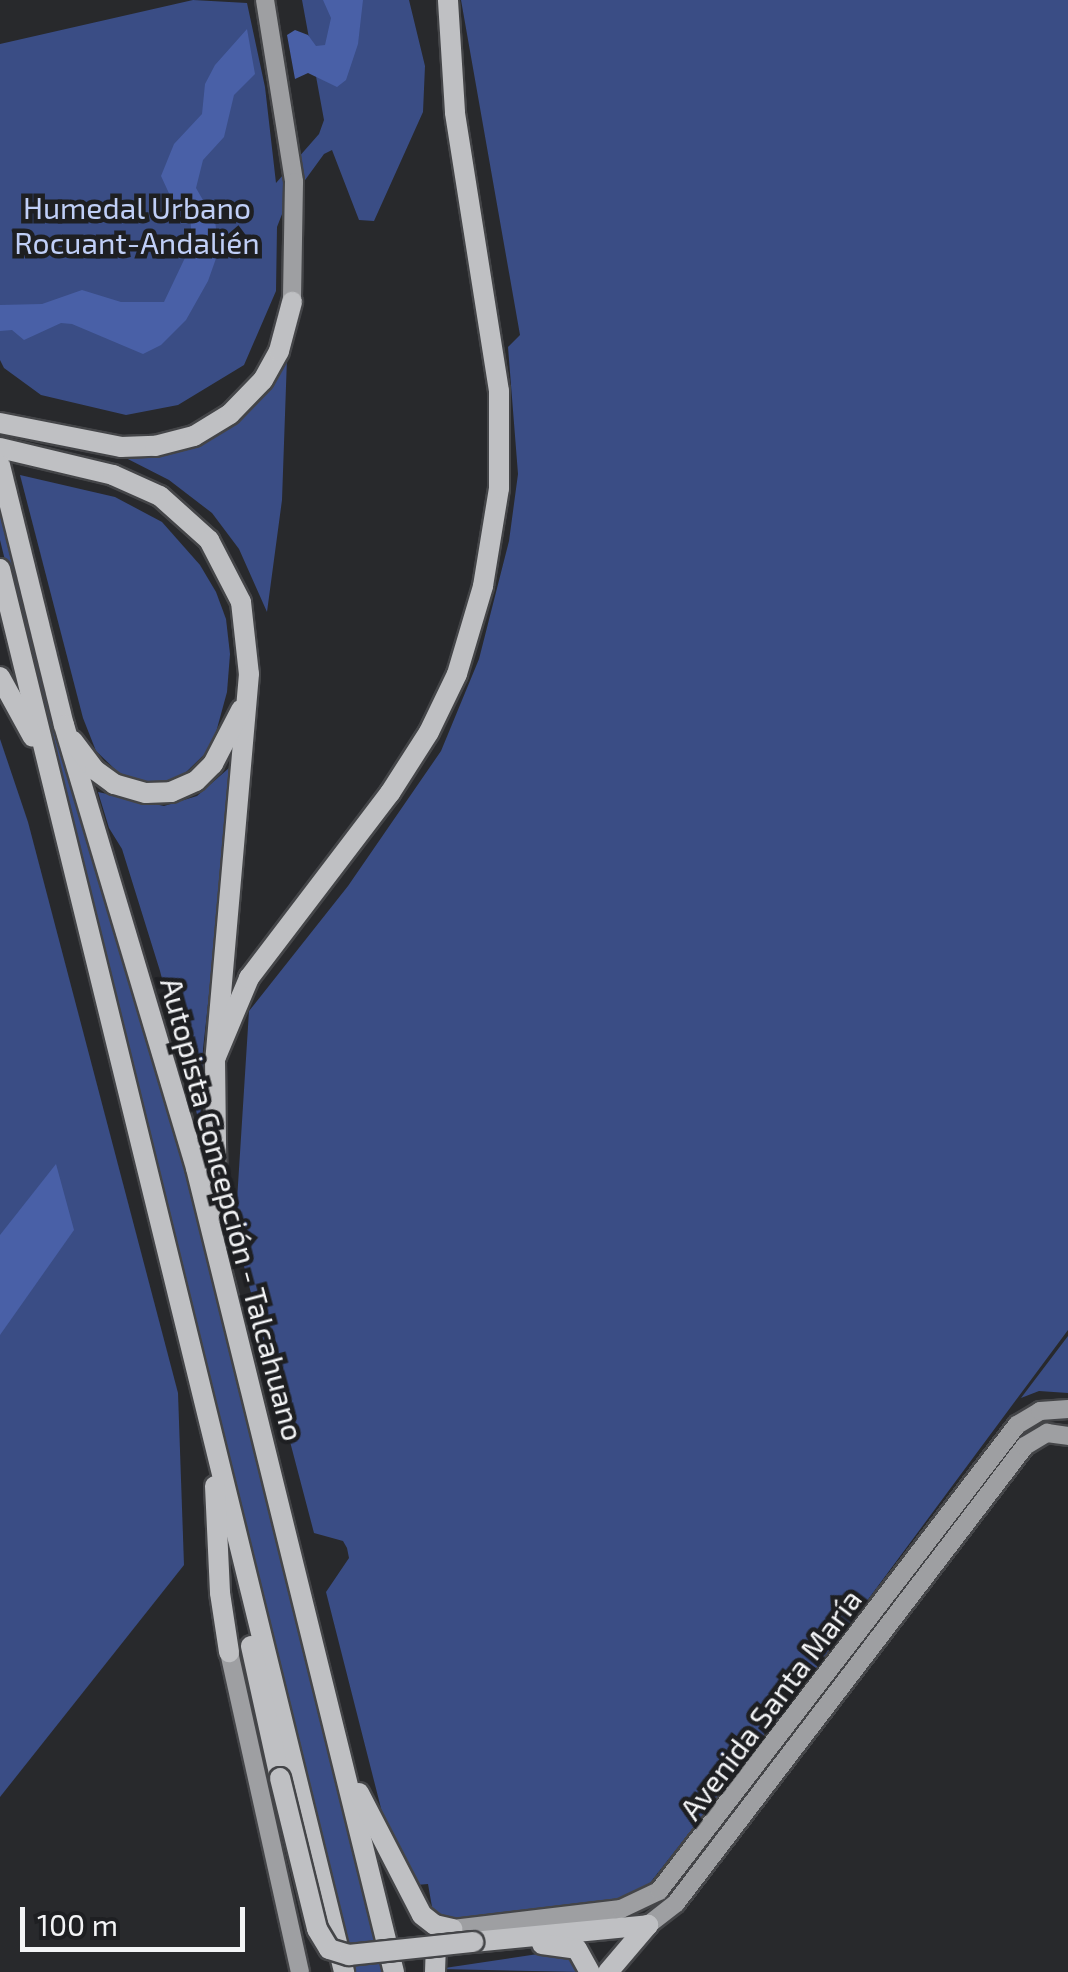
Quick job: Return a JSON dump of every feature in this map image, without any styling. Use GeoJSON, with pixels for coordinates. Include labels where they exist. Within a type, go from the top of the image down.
{"type":"FeatureCollection","features":[{"type":"Feature","properties":{"kind":"main road"},"geometry":{"type":"LineString","coordinates":[[0,423],[132,447],[168,444],[206,430],[241,404],[263,380],[279,351],[292,302],[294,182],[265,0]]}},
{"type":"Feature","properties":{"kind":"main road"},"geometry":{"type":"LineString","coordinates":[[215,1059],[250,978],[390,794],[429,732],[467,646],[490,556],[499,488],[499,391],[455,112],[448,0]]}},
{"type":"Feature","properties":{"kind":"main road"},"geometry":{"type":"LineString","coordinates":[[0,448],[146,488],[198,528],[227,568],[241,602],[249,674],[215,1059],[220,1264]]}},
{"type":"Feature","properties":{"kind":"main road","name":"Autopista Concepción - Talcahuano"},"geometry":{"type":"LineString","coordinates":[[0,465],[64,725],[170,1077],[220,1264],[394,1972]]}},
{"type":"Feature","properties":{"kind":"main road"},"geometry":{"type":"LineString","coordinates":[[0,569],[344,1972],[361,1964],[648,1924]]}},
{"type":"Feature","properties":{"kind":"main road"},"geometry":{"type":"LineString","coordinates":[[64,725],[86,760],[114,784],[146,793],[180,790],[201,777],[224,749],[238,717],[249,674]]}},
{"type":"Feature","properties":{"kind":"main road"},"geometry":{"type":"LineString","coordinates":[[0,677],[52,782]]}},
{"type":"Feature","properties":{"kind":"main road","name":"Avenida Santa María"},"geometry":{"type":"LineString","coordinates":[[453,1929],[621,1909],[659,1892],[1016,1425],[1040,1411],[1068,1409]]}},
{"type":"Feature","properties":{"kind":"main road","name":"Avenida Santa María"},"geometry":{"type":"LineString","coordinates":[[648,1924],[676,1902],[1025,1446],[1047,1434],[1068,1436]]}},
{"type":"Feature","properties":{"kind":"main road"},"geometry":{"type":"LineString","coordinates":[[214,1444],[218,1568],[228,1652],[300,1972]]}},
{"type":"Feature","properties":{"kind":"main road"},"geometry":{"type":"LineString","coordinates":[[240,1550],[257,1679],[317,1929],[329,1949],[349,1954],[563,1944],[582,1953],[590,1972]]}},
{"type":"Feature","properties":{"kind":"main road"},"geometry":{"type":"LineString","coordinates":[[338,1740],[363,1803],[406,1877],[418,1908],[435,1926],[453,1929],[436,1950],[435,1972]]}},
{"type":"Feature","properties":{"kind":"main road"},"geometry":{"type":"LineString","coordinates":[[608,1972],[648,1924]]}},
{"type":"Feature","properties":{"kind":"green space","name":"Humedal Urbano Rocuant-Andalién"},"geometry":{"type":"Polygon","coordinates":[[[193,0],[247,3],[265,87],[276,183],[319,134],[324,120],[302,0],[409,0],[425,66],[423,112],[374,221],[359,220],[332,150],[324,154],[284,209],[277,227],[276,291],[244,365],[178,405],[126,415],[41,395],[4,368],[0,360],[0,44],[193,0]]]}},
{"type":"Feature","properties":{"kind":"green space"},"geometry":{"type":"Polygon","coordinates":[[[461,0],[1068,0],[1068,1330],[803,1687],[639,1897],[435,1924],[428,1884],[416,1885],[385,1824],[326,1592],[349,1558],[347,1548],[343,1541],[314,1533],[235,1232],[249,1011],[348,886],[441,751],[479,659],[509,541],[518,474],[508,347],[520,335],[461,0]]]}},
{"type":"Feature","properties":{"kind":"green space"},"geometry":{"type":"Polygon","coordinates":[[[287,358],[282,500],[267,612],[239,549],[212,513],[169,480],[118,454],[177,450],[287,358]]]}},
{"type":"Feature","properties":{"kind":"green space"},"geometry":{"type":"Polygon","coordinates":[[[20,475],[115,497],[162,522],[200,565],[216,592],[226,619],[230,654],[227,692],[212,747],[182,776],[161,785],[123,777],[96,751],[83,718],[20,475]]]}},
{"type":"Feature","properties":{"kind":"green space"},"geometry":{"type":"Polygon","coordinates":[[[0,507],[196,1207],[383,1972],[352,1972],[0,540],[0,507]]]}},
{"type":"Feature","properties":{"kind":"green space"},"geometry":{"type":"Polygon","coordinates":[[[0,739],[28,822],[178,1393],[184,1565],[0,1797],[0,739]]]}},
{"type":"Feature","properties":{"kind":"green space"},"geometry":{"type":"Polygon","coordinates":[[[229,768],[234,769],[203,1049],[200,1126],[160,971],[122,849],[109,828],[98,792],[164,806],[197,796],[229,768]]]}},
{"type":"Feature","properties":{"kind":"green space"},"geometry":{"type":"Polygon","coordinates":[[[1068,1336],[1068,1393],[1039,1391],[1021,1398],[1068,1336]]]}},
{"type":"Feature","properties":{"kind":"green space"},"geometry":{"type":"Polygon","coordinates":[[[558,1951],[570,1953],[581,1972],[438,1969],[558,1951]]]}},
{"type":"Feature","properties":{"kind":"shaded area"},"geometry":{"type":"Polygon","coordinates":[[[323,0],[363,0],[358,44],[346,80],[337,87],[308,73],[295,79],[287,35],[295,30],[308,35],[316,46],[325,45],[331,18],[323,0]]]}},
{"type":"Feature","properties":{"kind":"shaded area"},"geometry":{"type":"Polygon","coordinates":[[[247,29],[255,74],[234,95],[224,137],[203,160],[196,188],[215,221],[219,250],[208,281],[186,320],[161,345],[143,354],[72,324],[61,323],[24,340],[12,330],[0,331],[0,305],[42,304],[82,290],[121,302],[164,302],[192,243],[190,214],[173,202],[161,176],[174,144],[202,114],[205,84],[215,65],[247,29]]]}},
{"type":"Feature","properties":{"kind":"shaded area"},"geometry":{"type":"Polygon","coordinates":[[[56,1164],[74,1230],[0,1335],[0,1235],[56,1164]]]}}]}
